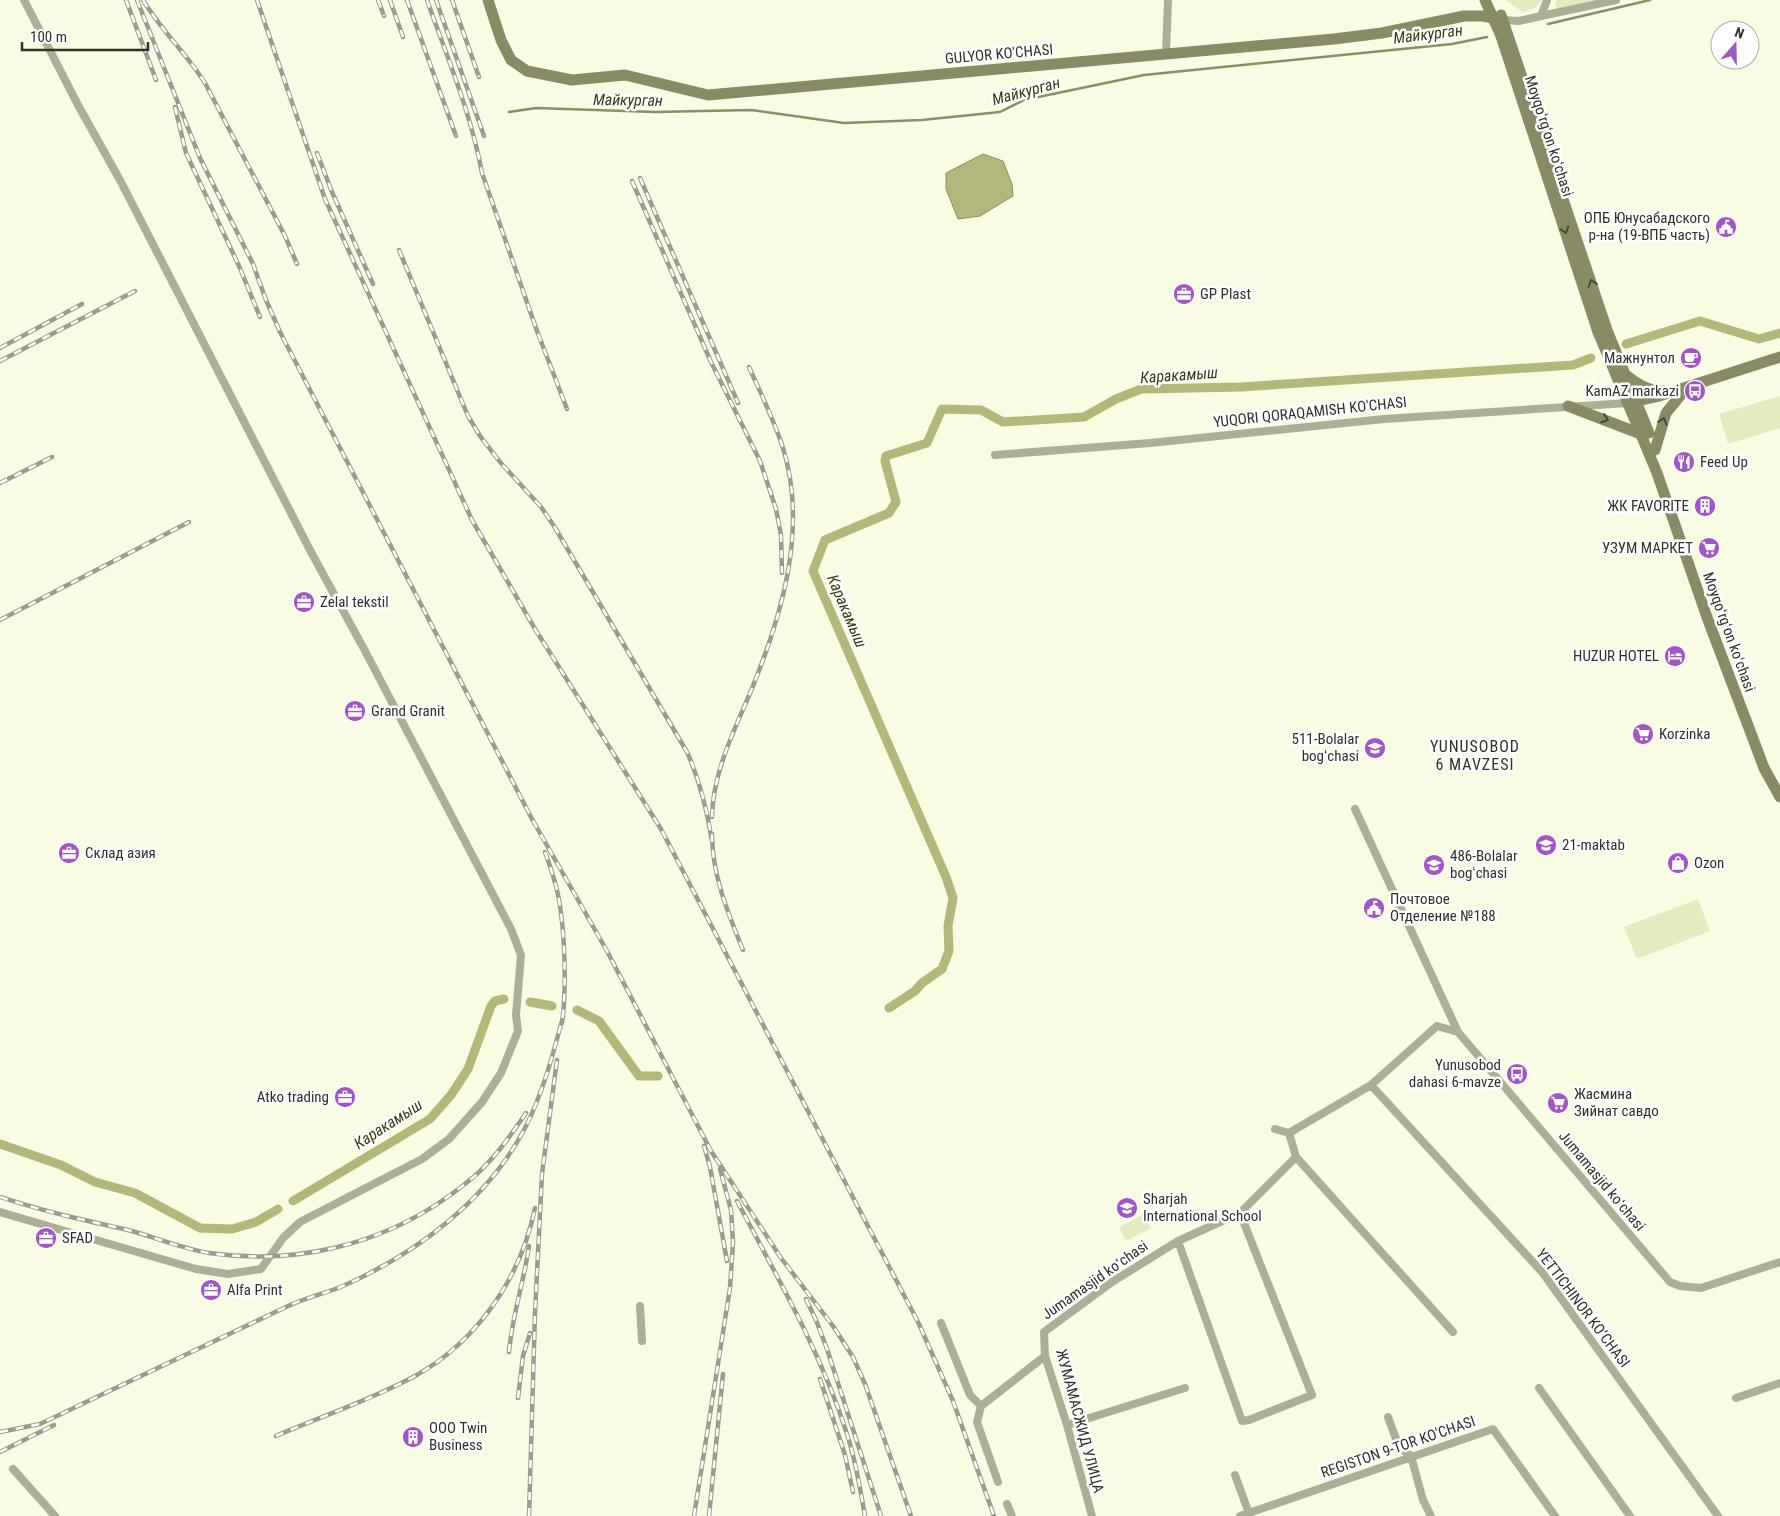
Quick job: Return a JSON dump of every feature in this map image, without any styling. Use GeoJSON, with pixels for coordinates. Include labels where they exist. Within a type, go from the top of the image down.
{"type":"FeatureCollection","features":[{"type":"Feature","properties":{"kind":"street"},"geometry":{"type":"LineString","coordinates":[[0,1212],[196,1269],[228,1274],[261,1269],[283,1238],[300,1222],[422,1159],[449,1139],[482,1102],[500,1072],[518,1031],[516,1015],[521,955],[511,929],[311,552],[121,182],[78,105],[24,0]]}},
{"type":"Feature","properties":{"kind":"street","name":"GULYOR KO'CHASI"},"geometry":{"type":"LineString","coordinates":[[488,0],[501,40],[511,60],[527,71],[572,80],[625,75],[708,95],[1382,34],[1464,16],[1483,16],[1519,21],[1616,0]]}},
{"type":"Feature","properties":{"kind":"street"},"geometry":{"type":"LineString","coordinates":[[1166,54],[1168,0]]}},
{"type":"Feature","properties":{"kind":"street"},"geometry":{"type":"LineString","coordinates":[[1485,0],[1499,19]]}},
{"type":"Feature","properties":{"kind":"street"},"geometry":{"type":"LineString","coordinates":[[1493,0],[1499,19]]}},
{"type":"Feature","properties":{"kind":"street"},"geometry":{"type":"LineString","coordinates":[[1542,16],[1547,0]]}},
{"type":"Feature","properties":{"kind":"street","name":"Moyqoʻrgʻon koʻchasi"},"geometry":{"type":"LineString","coordinates":[[1499,19],[1603,331],[1635,404]]}},
{"type":"Feature","properties":{"kind":"street","name":"YUQORI QORAQAMISH KO'CHASI"},"geometry":{"type":"LineString","coordinates":[[1680,393],[1780,357]]}},
{"type":"Feature","properties":{"kind":"street","name":"YUQORI QORAQAMISH KO'CHASI"},"geometry":{"type":"LineString","coordinates":[[995,455],[1150,443],[1384,419],[1568,406],[1635,404],[1780,364]]}},
{"type":"Feature","properties":{"kind":"street"},"geometry":{"type":"LineString","coordinates":[[1620,371],[1637,384],[1646,388],[1680,393],[1666,413],[1655,450]]}},
{"type":"Feature","properties":{"kind":"street"},"geometry":{"type":"LineString","coordinates":[[1635,404],[1641,434],[1657,473]]}},
{"type":"Feature","properties":{"kind":"street"},"geometry":{"type":"LineString","coordinates":[[1635,404],[1655,450],[1657,473]]}},
{"type":"Feature","properties":{"kind":"street"},"geometry":{"type":"LineString","coordinates":[[1568,406],[1641,434]]}},
{"type":"Feature","properties":{"kind":"street","name":"Moyqoʻrgʻon koʻchasi"},"geometry":{"type":"LineString","coordinates":[[1657,473],[1708,620],[1752,737],[1764,768],[1780,798]]}},
{"type":"Feature","properties":{"kind":"street","name":"Jumamasjid koʻchasi"},"geometry":{"type":"LineString","coordinates":[[1355,809],[1458,1032],[1670,1282],[1680,1286],[1701,1288],[1780,1262]]}},
{"type":"Feature","properties":{"kind":"street"},"geometry":{"type":"LineString","coordinates":[[1275,1129],[1289,1133],[1371,1085],[1437,1026],[1458,1032]]}},
{"type":"Feature","properties":{"kind":"street","name":"YETTICHINOR KO‘CHASI"},"geometry":{"type":"LineString","coordinates":[[1371,1085],[1542,1272],[1718,1516]]}},
{"type":"Feature","properties":{"kind":"street"},"geometry":{"type":"LineString","coordinates":[[1289,1133],[1296,1157],[1453,1332]]}},
{"type":"Feature","properties":{"kind":"street","name":"Jumamasjid koʻchasi"},"geometry":{"type":"LineString","coordinates":[[1044,1332],[1112,1282],[1178,1242],[1240,1213],[1296,1157]]}},
{"type":"Feature","properties":{"kind":"street"},"geometry":{"type":"LineString","coordinates":[[1178,1242],[1242,1420],[1249,1420],[1312,1396],[1240,1213]]}},
{"type":"Feature","properties":{"kind":"street"},"geometry":{"type":"LineString","coordinates":[[640,1306],[642,1341]]}},
{"type":"Feature","properties":{"kind":"street"},"geometry":{"type":"LineString","coordinates":[[941,1322],[970,1395],[981,1406]]}},
{"type":"Feature","properties":{"kind":"street","name":"ЖУМАМАСЖИД УЛИЦА"},"geometry":{"type":"LineString","coordinates":[[1044,1332],[1045,1356],[1067,1425],[1092,1516]]}},
{"type":"Feature","properties":{"kind":"street"},"geometry":{"type":"LineString","coordinates":[[998,1482],[977,1422],[981,1406],[1045,1356]]}},
{"type":"Feature","properties":{"kind":"street"},"geometry":{"type":"LineString","coordinates":[[1736,1398],[1780,1384]]}},
{"type":"Feature","properties":{"kind":"street"},"geometry":{"type":"LineString","coordinates":[[1067,1425],[1185,1388]]}},
{"type":"Feature","properties":{"kind":"street"},"geometry":{"type":"LineString","coordinates":[[1539,1388],[1630,1516]]}},
{"type":"Feature","properties":{"kind":"street"},"geometry":{"type":"LineString","coordinates":[[1388,1418],[1399,1446],[1411,1456],[1423,1500],[1431,1516]]}},
{"type":"Feature","properties":{"kind":"street","name":"REGISTON 9-TOR KO'CHASI"},"geometry":{"type":"LineString","coordinates":[[1240,1516],[1250,1515],[1411,1456],[1493,1430],[1555,1516]]}},
{"type":"Feature","properties":{"kind":"street"},"geometry":{"type":"LineString","coordinates":[[13,1469],[55,1516]]}},
{"type":"Feature","properties":{"kind":"street"},"geometry":{"type":"LineString","coordinates":[[1234,1475],[1250,1515]]}},
{"type":"Feature","properties":{"kind":"street"},"geometry":{"type":"LineString","coordinates":[[1008,1504],[1012,1516]]}},
{"type":"Feature","properties":{"kind":"shaded area"},"geometry":{"type":"Polygon","coordinates":[[[1505,0],[1542,0],[1535,8],[1523,12],[1505,0]]]}},
{"type":"Feature","properties":{"kind":"shaded area"},"geometry":{"type":"Polygon","coordinates":[[[1557,0],[1606,0],[1560,10],[1555,6],[1557,0]]]}},
{"type":"Feature","properties":{"kind":"shaded area"},"geometry":{"type":"Polygon","coordinates":[[[983,154],[1003,161],[1012,184],[1013,196],[980,216],[958,219],[946,189],[946,173],[983,154]]]}},
{"type":"Feature","properties":{"kind":"shaded area"},"geometry":{"type":"Polygon","coordinates":[[[1780,396],[1780,428],[1728,444],[1719,414],[1780,396]]]}},
{"type":"Feature","properties":{"kind":"shaded area"},"geometry":{"type":"Polygon","coordinates":[[[1698,899],[1710,931],[1637,959],[1624,927],[1698,899]]]}},
{"type":"Feature","properties":{"kind":"shaded area"},"geometry":{"type":"Polygon","coordinates":[[[1144,1214],[1151,1228],[1126,1241],[1119,1227],[1144,1214]]]}},
{"type":"Feature","properties":{"kind":"waterway","name":"Майкурган"},"geometry":{"type":"LineString","coordinates":[[1548,24],[1650,0]]}},
{"type":"Feature","properties":{"kind":"waterway","name":"Майкурган"},"geometry":{"type":"LineString","coordinates":[[509,112],[536,108],[655,112],[751,110],[844,123],[922,120],[1000,112],[1024,100],[1144,75],[1452,44],[1487,37]]}},
{"type":"Feature","properties":{"kind":"waterway","name":"Каракамыш"},"geometry":{"type":"LineString","coordinates":[[1626,344],[1700,321],[1759,339],[1780,333]]}},
{"type":"Feature","properties":{"kind":"waterway","name":"Каракамыш"},"geometry":{"type":"LineString","coordinates":[[889,1008],[915,991],[922,983],[942,969],[949,951],[948,926],[953,898],[946,877],[813,571],[825,540],[889,513],[896,502],[885,461],[886,456],[927,443],[942,409],[981,410],[1003,422],[1084,417],[1116,399],[1141,389],[1241,387],[1573,365],[1591,358]]}},
{"type":"Feature","properties":{"kind":"waterway","name":"Каракамыш"},"geometry":{"type":"LineString","coordinates":[[293,1201],[430,1119],[451,1095],[468,1069],[491,1006],[495,1001],[504,999]]}},
{"type":"Feature","properties":{"kind":"waterway","name":"Каракамыш"},"geometry":{"type":"LineString","coordinates":[[530,1002],[552,1006]]}},
{"type":"Feature","properties":{"kind":"waterway","name":"Каракамыш"},"geometry":{"type":"LineString","coordinates":[[577,1010],[599,1021],[639,1076],[658,1076]]}},
{"type":"Feature","properties":{"kind":"waterway","name":"Каракамыш"},"geometry":{"type":"LineString","coordinates":[[0,1144],[61,1165],[95,1182],[135,1193],[200,1228],[232,1229],[256,1222],[278,1209]]}},
{"type":"Feature","properties":{"kind":"railway"},"geometry":{"type":"LineString","coordinates":[[126,0],[156,80]]}},
{"type":"Feature","properties":{"kind":"railway"},"geometry":{"type":"LineString","coordinates":[[137,0],[200,158],[253,264],[280,332],[532,819],[607,951],[711,1151],[781,1258],[833,1326],[853,1357],[865,1384],[911,1516]]}},
{"type":"Feature","properties":{"kind":"railway"},"geometry":{"type":"LineString","coordinates":[[143,0],[205,83],[285,236],[297,264]]}},
{"type":"Feature","properties":{"kind":"railway"},"geometry":{"type":"LineString","coordinates":[[257,0],[325,199],[472,520],[535,629],[661,829],[919,1324],[953,1401],[994,1516]]}},
{"type":"Feature","properties":{"kind":"railway"},"geometry":{"type":"LineString","coordinates":[[378,0],[384,16]]}},
{"type":"Feature","properties":{"kind":"railway"},"geometry":{"type":"LineString","coordinates":[[390,0],[403,37]]}},
{"type":"Feature","properties":{"kind":"railway"},"geometry":{"type":"LineString","coordinates":[[407,0],[456,136]]}},
{"type":"Feature","properties":{"kind":"railway"},"geometry":{"type":"LineString","coordinates":[[427,0],[472,129],[482,173],[537,331],[567,409]]}},
{"type":"Feature","properties":{"kind":"railway"},"geometry":{"type":"LineString","coordinates":[[436,0],[484,136]]}},
{"type":"Feature","properties":{"kind":"railway"},"geometry":{"type":"LineString","coordinates":[[452,0],[479,77]]}},
{"type":"Feature","properties":{"kind":"railway"},"geometry":{"type":"LineString","coordinates":[[175,107],[186,153],[239,266],[260,317]]}},
{"type":"Feature","properties":{"kind":"railway"},"geometry":{"type":"LineString","coordinates":[[317,153],[332,192],[373,284]]}},
{"type":"Feature","properties":{"kind":"railway"},"geometry":{"type":"LineString","coordinates":[[640,178],[738,403]]}},
{"type":"Feature","properties":{"kind":"railway"},"geometry":{"type":"LineString","coordinates":[[632,181],[711,362],[760,461],[776,509],[781,535],[782,573]]}},
{"type":"Feature","properties":{"kind":"railway"},"geometry":{"type":"LineString","coordinates":[[399,250],[468,416],[480,436],[500,462],[541,507],[554,526],[687,752],[696,774],[712,841]]}},
{"type":"Feature","properties":{"kind":"railway"},"geometry":{"type":"LineString","coordinates":[[0,361],[135,291]]}},
{"type":"Feature","properties":{"kind":"railway"},"geometry":{"type":"LineString","coordinates":[[0,348],[82,304]]}},
{"type":"Feature","properties":{"kind":"railway"},"geometry":{"type":"LineString","coordinates":[[712,817],[713,800],[720,768],[773,632],[788,571],[792,540],[793,509],[790,479],[783,448],[749,367]]}},
{"type":"Feature","properties":{"kind":"railway"},"geometry":{"type":"LineString","coordinates":[[0,483],[52,457]]}},
{"type":"Feature","properties":{"kind":"railway"},"geometry":{"type":"LineString","coordinates":[[0,620],[189,522]]}},
{"type":"Feature","properties":{"kind":"railway"},"geometry":{"type":"LineString","coordinates":[[712,834],[718,879],[743,950]]}},
{"type":"Feature","properties":{"kind":"railway"},"geometry":{"type":"LineString","coordinates":[[545,852],[556,886],[563,935],[565,973],[562,1023]]}},
{"type":"Feature","properties":{"kind":"railway"},"geometry":{"type":"LineString","coordinates":[[0,1432],[40,1424],[293,1304],[343,1286],[371,1273],[423,1241],[448,1222],[470,1201],[491,1179],[509,1154],[525,1128],[537,1101],[563,1017]]}},
{"type":"Feature","properties":{"kind":"railway"},"geometry":{"type":"LineString","coordinates":[[529,1516],[535,1313],[542,1174],[557,1060]]}},
{"type":"Feature","properties":{"kind":"railway"},"geometry":{"type":"LineString","coordinates":[[0,1197],[209,1253],[241,1256],[273,1256],[304,1253],[335,1248],[394,1228],[449,1196],[490,1161],[526,1113]]}},
{"type":"Feature","properties":{"kind":"railway"},"geometry":{"type":"LineString","coordinates":[[704,1146],[710,1167],[727,1261]]}},
{"type":"Feature","properties":{"kind":"railway"},"geometry":{"type":"LineString","coordinates":[[694,1516],[730,1288],[733,1242],[731,1210],[720,1169]]}},
{"type":"Feature","properties":{"kind":"railway"},"geometry":{"type":"LineString","coordinates":[[737,1201],[783,1286],[824,1374],[850,1444],[858,1475],[865,1516]]}},
{"type":"Feature","properties":{"kind":"railway"},"geometry":{"type":"LineString","coordinates":[[276,1436],[398,1385],[438,1362],[458,1345],[477,1326],[507,1282],[519,1258],[535,1208]]}},
{"type":"Feature","properties":{"kind":"railway"},"geometry":{"type":"LineString","coordinates":[[509,1352],[529,1246]]}},
{"type":"Feature","properties":{"kind":"railway"},"geometry":{"type":"LineString","coordinates":[[806,1299],[827,1349],[881,1516]]}},
{"type":"Feature","properties":{"kind":"railway"},"geometry":{"type":"LineString","coordinates":[[518,1398],[523,1356],[530,1333]]}},
{"type":"Feature","properties":{"kind":"railway"},"geometry":{"type":"LineString","coordinates":[[709,1516],[723,1374]]}},
{"type":"Feature","properties":{"kind":"railway"},"geometry":{"type":"LineString","coordinates":[[820,1379],[845,1455],[853,1492]]}},
{"type":"Feature","properties":{"kind":"railway"},"geometry":{"type":"LineString","coordinates":[[0,1452],[54,1425]]}},
{"type":"Feature","properties":{"kind":"place","name":"ОПБ Юнусабадского р-на (19-ВПБ часть)"},"geometry":{"type":"Point","coordinates":[1726,227]}},
{"type":"Feature","properties":{"kind":"place","name":"GP Plast"},"geometry":{"type":"Point","coordinates":[1184,294]}},
{"type":"Feature","properties":{"kind":"place","name":"Мажнунтол"},"geometry":{"type":"Point","coordinates":[1691,358]}},
{"type":"Feature","properties":{"kind":"place","name":"KamAZ markazi"},"geometry":{"type":"Point","coordinates":[1695,391]}},
{"type":"Feature","properties":{"kind":"place","name":"Feed Up"},"geometry":{"type":"Point","coordinates":[1684,462]}},
{"type":"Feature","properties":{"kind":"place","name":"ЖК FAVORITE"},"geometry":{"type":"Point","coordinates":[1705,506]}},
{"type":"Feature","properties":{"kind":"place","name":"УЗУМ МАРКЕТ"},"geometry":{"type":"Point","coordinates":[1709,548]}},
{"type":"Feature","properties":{"kind":"place","name":"Zelal tekstil"},"geometry":{"type":"Point","coordinates":[304,602]}},
{"type":"Feature","properties":{"kind":"place","name":"HUZUR HOTEL"},"geometry":{"type":"Point","coordinates":[1675,656]}},
{"type":"Feature","properties":{"kind":"place","name":"Grand Granit"},"geometry":{"type":"Point","coordinates":[355,711]}},
{"type":"Feature","properties":{"kind":"place","name":"Korzinka"},"geometry":{"type":"Point","coordinates":[1643,734]}},
{"type":"Feature","properties":{"kind":"place","name":"511-Bolalar bogʻchasi"},"geometry":{"type":"Point","coordinates":[1375,748]}},
{"type":"Feature","properties":{"kind":"place","name":"21-maktab"},"geometry":{"type":"Point","coordinates":[1546,845]}},
{"type":"Feature","properties":{"kind":"place","name":"Склад азия"},"geometry":{"type":"Point","coordinates":[69,853]}},
{"type":"Feature","properties":{"kind":"place","name":"Ozon"},"geometry":{"type":"Point","coordinates":[1678,863]}},
{"type":"Feature","properties":{"kind":"place","name":"486-Bolalar bogʻchasi"},"geometry":{"type":"Point","coordinates":[1434,865]}},
{"type":"Feature","properties":{"kind":"place","name":"Почтовое Отделение №188"},"geometry":{"type":"Point","coordinates":[1374,908]}},
{"type":"Feature","properties":{"kind":"place","name":"Yunusobod dahasi 6-mavze"},"geometry":{"type":"Point","coordinates":[1517,1074]}},
{"type":"Feature","properties":{"kind":"place","name":"Atko trading"},"geometry":{"type":"Point","coordinates":[345,1097]}},
{"type":"Feature","properties":{"kind":"place","name":"Жасмина Зийнат савдо"},"geometry":{"type":"Point","coordinates":[1558,1103]}},
{"type":"Feature","properties":{"kind":"place","name":"Sharjah International School"},"geometry":{"type":"Point","coordinates":[1127,1208]}},
{"type":"Feature","properties":{"kind":"place","name":"SFAD"},"geometry":{"type":"Point","coordinates":[46,1238]}},
{"type":"Feature","properties":{"kind":"place","name":"Alfa Print"},"geometry":{"type":"Point","coordinates":[211,1290]}},
{"type":"Feature","properties":{"kind":"place","name":"ООО Twin Business"},"geometry":{"type":"Point","coordinates":[413,1437]}},
{"type":"Feature","properties":{"kind":"district","name":"YUNUSOBOD 6 MAVZESI"},"geometry":{"type":"Point","coordinates":[1475,755]}}]}
